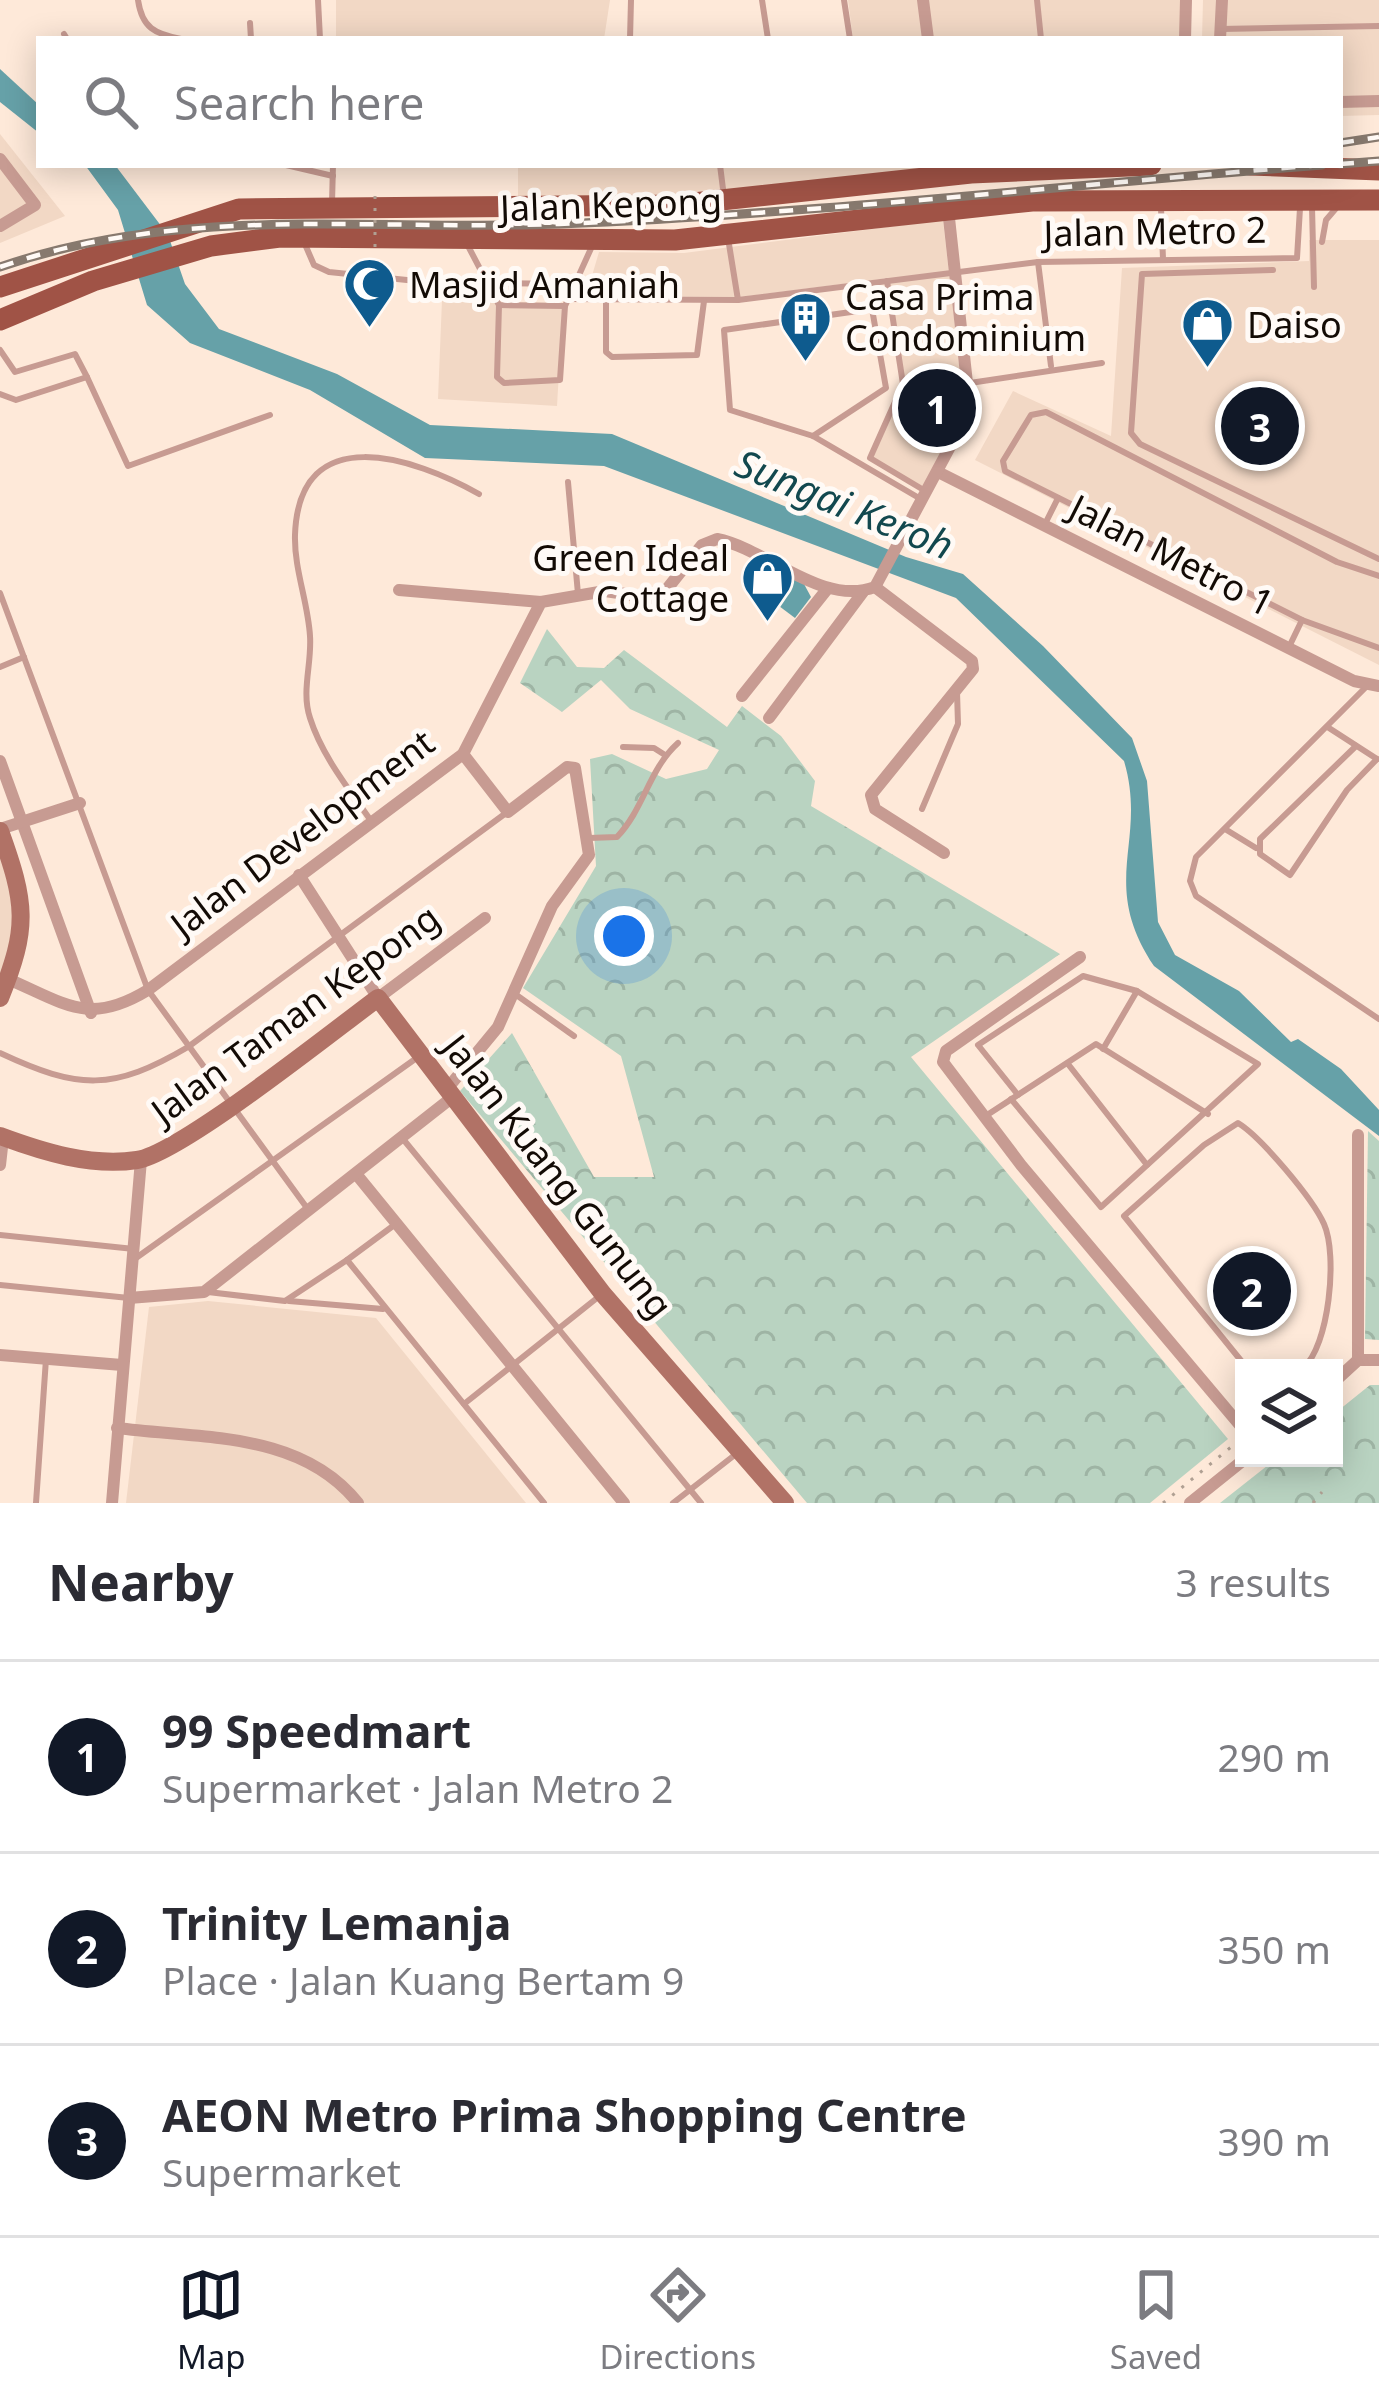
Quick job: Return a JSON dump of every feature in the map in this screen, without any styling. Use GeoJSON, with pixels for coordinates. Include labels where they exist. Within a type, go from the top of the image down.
{"type":"FeatureCollection","features":[{"type":"Feature","properties":{"kind":"main road","name":"Jalan Kepong"},"geometry":{"type":"LineString","coordinates":[[0,287],[199,218],[239,209],[724,201],[919,180],[963,169],[1010,168]]}},
{"type":"Feature","properties":{"kind":"main road"},"geometry":{"type":"LineString","coordinates":[[1327,168],[1379,170]]}},
{"type":"Feature","properties":{"kind":"main road","name":"Jalan Kepong"},"geometry":{"type":"LineString","coordinates":[[0,320],[93,281],[212,246],[303,237],[594,240],[727,235],[948,208],[1161,199],[1379,200]]}},
{"type":"Feature","properties":{"kind":"street"},"geometry":{"type":"LineString","coordinates":[[923,0],[928,36]]}},
{"type":"Feature","properties":{"kind":"street"},"geometry":{"type":"LineString","coordinates":[[1185,36],[1186,0]]}},
{"type":"Feature","properties":{"kind":"street"},"geometry":{"type":"LineString","coordinates":[[1221,34],[1222,0]]}},
{"type":"Feature","properties":{"kind":"street"},"geometry":{"type":"LineString","coordinates":[[1343,102],[1379,101]]}},
{"type":"Feature","properties":{"kind":"street"},"geometry":{"type":"LineString","coordinates":[[0,159],[35,205],[0,226]]}},
{"type":"Feature","properties":{"kind":"street"},"geometry":{"type":"LineString","coordinates":[[919,180],[934,168]]}},
{"type":"Feature","properties":{"kind":"street"},"geometry":{"type":"LineString","coordinates":[[769,718],[873,587],[961,428],[967,383],[948,208]]}},
{"type":"Feature","properties":{"kind":"street","name":"Jalan Metro 1"},"geometry":{"type":"LineString","coordinates":[[940,473],[1374,685]]}},
{"type":"Feature","properties":{"kind":"street"},"geometry":{"type":"LineString","coordinates":[[398,590],[541,602],[605,591],[659,599],[702,545],[717,538],[827,588],[873,587],[972,661],[973,669],[871,795],[875,809],[944,853]]}},
{"type":"Feature","properties":{"kind":"street"},"geometry":{"type":"LineString","coordinates":[[742,696],[827,588]]}},
{"type":"Feature","properties":{"kind":"street","name":"Jalan Development"},"geometry":{"type":"LineString","coordinates":[[92,1013],[123,1005],[148,990],[463,754],[541,602]]}},
{"type":"Feature","properties":{"kind":"street"},"geometry":{"type":"LineString","coordinates":[[129,1298],[203,1292],[403,1138],[450,1093],[489,1041],[552,906],[589,856],[589,838],[578,807],[575,768],[567,767],[508,812],[463,754]]}},
{"type":"Feature","properties":{"kind":"street"},"geometry":{"type":"LineString","coordinates":[[0,761],[92,1013]]}},
{"type":"Feature","properties":{"kind":"street"},"geometry":{"type":"LineString","coordinates":[[0,998],[24,928],[23,908],[0,830],[80,802]]}},
{"type":"Feature","properties":{"kind":"street","name":"Jalan Kuang Gunung"},"geometry":{"type":"LineString","coordinates":[[299,874],[378,998],[603,1294],[785,1503]]}},
{"type":"Feature","properties":{"kind":"street","name":"Jalan Taman Kepong"},"geometry":{"type":"LineString","coordinates":[[1,1137],[80,1160],[142,1160],[229,1105],[485,918]]}},
{"type":"Feature","properties":{"kind":"street"},"geometry":{"type":"LineString","coordinates":[[1079,957],[946,1052],[943,1062],[983,1118],[1235,1422]]}},
{"type":"Feature","properties":{"kind":"street"},"geometry":{"type":"LineString","coordinates":[[8,979],[92,1013]]}},
{"type":"Feature","properties":{"kind":"street"},"geometry":{"type":"LineString","coordinates":[[1358,1135],[1358,1360]]}},
{"type":"Feature","properties":{"kind":"street"},"geometry":{"type":"LineString","coordinates":[[0,1165],[1,1137]]}},
{"type":"Feature","properties":{"kind":"street"},"geometry":{"type":"LineString","coordinates":[[112,1503],[142,1160]]}},
{"type":"Feature","properties":{"kind":"street"},"geometry":{"type":"LineString","coordinates":[[357,1175],[624,1503]]}},
{"type":"Feature","properties":{"kind":"street"},"geometry":{"type":"LineString","coordinates":[[0,1355],[122,1365]]}},
{"type":"Feature","properties":{"kind":"street"},"geometry":{"type":"LineString","coordinates":[[1343,1374],[1358,1360],[1379,1360]]}},
{"type":"Feature","properties":{"kind":"street"},"geometry":{"type":"LineString","coordinates":[[117,1428],[285,1449],[336,1475],[358,1503]]}},
{"type":"Feature","properties":{"kind":"street"},"geometry":{"type":"LineString","coordinates":[[1190,1503],[1235,1467]]}},
{"type":"Feature","properties":{"kind":"lane"},"geometry":{"type":"LineString","coordinates":[[138,0],[144,23],[163,36]]}},
{"type":"Feature","properties":{"kind":"lane"},"geometry":{"type":"LineString","coordinates":[[318,0],[320,36]]}},
{"type":"Feature","properties":{"kind":"lane"},"geometry":{"type":"LineString","coordinates":[[630,36],[631,0]]}},
{"type":"Feature","properties":{"kind":"lane"},"geometry":{"type":"LineString","coordinates":[[762,0],[768,36]]}},
{"type":"Feature","properties":{"kind":"lane"},"geometry":{"type":"LineString","coordinates":[[844,0],[850,36]]}},
{"type":"Feature","properties":{"kind":"lane"},"geometry":{"type":"LineString","coordinates":[[1037,0],[1041,36]]}},
{"type":"Feature","properties":{"kind":"lane"},"geometry":{"type":"LineString","coordinates":[[250,23],[251,36]]}},
{"type":"Feature","properties":{"kind":"lane"},"geometry":{"type":"LineString","coordinates":[[1221,34],[1379,26]]}},
{"type":"Feature","properties":{"kind":"lane"},"geometry":{"type":"LineString","coordinates":[[299,168],[333,176]]}},
{"type":"Feature","properties":{"kind":"lane"},"geometry":{"type":"LineString","coordinates":[[332,207],[333,168]]}},
{"type":"Feature","properties":{"kind":"lane"},"geometry":{"type":"LineString","coordinates":[[720,168],[724,201]]}},
{"type":"Feature","properties":{"kind":"lane"},"geometry":{"type":"LineString","coordinates":[[1161,199],[1162,259]]}},
{"type":"Feature","properties":{"kind":"lane"},"geometry":{"type":"LineString","coordinates":[[1303,199],[1315,219],[1314,287]]}},
{"type":"Feature","properties":{"kind":"lane","name":"Jalan Metro 2"},"geometry":{"type":"LineString","coordinates":[[499,304],[738,300],[1038,262],[1297,258],[1303,199]]}},
{"type":"Feature","properties":{"kind":"lane"},"geometry":{"type":"LineString","coordinates":[[1322,242],[1334,208],[1352,200]]}},
{"type":"Feature","properties":{"kind":"lane"},"geometry":{"type":"LineString","coordinates":[[727,235],[738,300]]}},
{"type":"Feature","properties":{"kind":"lane"},"geometry":{"type":"LineString","coordinates":[[303,237],[314,266],[329,272],[436,283],[575,284]]}},
{"type":"Feature","properties":{"kind":"lane"},"geometry":{"type":"LineString","coordinates":[[464,240],[499,304],[497,377],[504,383],[560,380],[567,302],[594,240]]}},
{"type":"Feature","properties":{"kind":"lane"},"geometry":{"type":"LineString","coordinates":[[1038,262],[1051,367]]}},
{"type":"Feature","properties":{"kind":"lane"},"geometry":{"type":"LineString","coordinates":[[1273,270],[1142,274],[1132,433],[1140,444],[1379,559]]}},
{"type":"Feature","properties":{"kind":"lane"},"geometry":{"type":"LineString","coordinates":[[887,280],[903,384],[870,458],[925,496]]}},
{"type":"Feature","properties":{"kind":"lane"},"geometry":{"type":"LineString","coordinates":[[606,300],[606,352],[612,357],[697,356],[704,301]]}},
{"type":"Feature","properties":{"kind":"lane"},"geometry":{"type":"LineString","coordinates":[[813,436],[886,388],[872,309],[722,332],[730,410],[813,436],[925,496]]}},
{"type":"Feature","properties":{"kind":"lane"},"geometry":{"type":"LineString","coordinates":[[0,350],[15,372],[75,354],[128,466],[270,415]]}},
{"type":"Feature","properties":{"kind":"lane"},"geometry":{"type":"LineString","coordinates":[[967,383],[1102,363]]}},
{"type":"Feature","properties":{"kind":"lane"},"geometry":{"type":"LineString","coordinates":[[0,394],[16,400],[87,377]]}},
{"type":"Feature","properties":{"kind":"lane"},"geometry":{"type":"LineString","coordinates":[[1379,576],[1337,562],[1037,411],[1003,466],[1302,620],[1379,648]]}},
{"type":"Feature","properties":{"kind":"lane"},"geometry":{"type":"LineString","coordinates":[[371,821],[329,761],[309,716],[310,638],[295,536],[300,502],[314,478],[339,461],[379,454],[448,476],[479,494]]}},
{"type":"Feature","properties":{"kind":"lane"},"geometry":{"type":"LineString","coordinates":[[568,482],[578,594]]}},
{"type":"Feature","properties":{"kind":"lane"},"geometry":{"type":"LineString","coordinates":[[1045,524],[1058,498]]}},
{"type":"Feature","properties":{"kind":"lane"},"geometry":{"type":"LineString","coordinates":[[0,592],[148,990],[309,1210]]}},
{"type":"Feature","properties":{"kind":"lane"},"geometry":{"type":"LineString","coordinates":[[1289,647],[1302,620]]}},
{"type":"Feature","properties":{"kind":"lane"},"geometry":{"type":"LineString","coordinates":[[0,667],[24,657]]}},
{"type":"Feature","properties":{"kind":"lane"},"geometry":{"type":"LineString","coordinates":[[1374,685],[1196,857],[1190,881],[1196,896],[1379,1019]]}},
{"type":"Feature","properties":{"kind":"lane"},"geometry":{"type":"LineString","coordinates":[[922,809],[928,783],[958,724],[957,688]]}},
{"type":"Feature","properties":{"kind":"lane"},"geometry":{"type":"LineString","coordinates":[[1290,875],[1347,790],[1378,760],[1329,728]]}},
{"type":"Feature","properties":{"kind":"lane"},"geometry":{"type":"LineString","coordinates":[[589,838],[617,837],[636,817],[664,754],[678,742]]}},
{"type":"Feature","properties":{"kind":"lane"},"geometry":{"type":"LineString","coordinates":[[623,746],[653,748],[664,754]]}},
{"type":"Feature","properties":{"kind":"lane"},"geometry":{"type":"LineString","coordinates":[[1256,848],[1357,746]]}},
{"type":"Feature","properties":{"kind":"lane"},"geometry":{"type":"LineString","coordinates":[[0,1053],[37,1070],[114,1083],[188,1048],[508,812]]}},
{"type":"Feature","properties":{"kind":"lane"},"geometry":{"type":"LineString","coordinates":[[1225,829],[1298,884]]}},
{"type":"Feature","properties":{"kind":"lane"},"geometry":{"type":"LineString","coordinates":[[1083,976],[1137,991],[1258,1064],[1101,1207],[1015,1097],[978,1045],[1083,976]]}},
{"type":"Feature","properties":{"kind":"lane"},"geometry":{"type":"LineString","coordinates":[[1103,1049],[1137,991]]}},
{"type":"Feature","properties":{"kind":"lane"},"geometry":{"type":"LineString","coordinates":[[514,994],[574,1036]]}},
{"type":"Feature","properties":{"kind":"lane"},"geometry":{"type":"LineString","coordinates":[[983,1118],[1096,1044],[1208,1114]]}},
{"type":"Feature","properties":{"kind":"lane"},"geometry":{"type":"LineString","coordinates":[[0,1235],[133,1254],[274,1162],[421,1054]]}},
{"type":"Feature","properties":{"kind":"lane"},"geometry":{"type":"LineString","coordinates":[[1067,1063],[1147,1166]]}},
{"type":"Feature","properties":{"kind":"lane"},"geometry":{"type":"LineString","coordinates":[[1240,1359],[1124,1219],[1128,1208],[1230,1124],[1243,1125],[1324,1223],[1330,1246],[1325,1321],[1315,1359]]}},
{"type":"Feature","properties":{"kind":"lane"},"geometry":{"type":"LineString","coordinates":[[403,1138],[701,1503]]}},
{"type":"Feature","properties":{"kind":"lane"},"geometry":{"type":"LineString","coordinates":[[285,1301],[397,1223]]}},
{"type":"Feature","properties":{"kind":"lane"},"geometry":{"type":"LineString","coordinates":[[347,1260],[544,1503]]}},
{"type":"Feature","properties":{"kind":"lane"},"geometry":{"type":"LineString","coordinates":[[0,1285],[129,1298]]}},
{"type":"Feature","properties":{"kind":"lane"},"geometry":{"type":"LineString","coordinates":[[203,1292],[384,1309]]}},
{"type":"Feature","properties":{"kind":"lane"},"geometry":{"type":"LineString","coordinates":[[464,1404],[603,1294]]}},
{"type":"Feature","properties":{"kind":"lane"},"geometry":{"type":"LineString","coordinates":[[36,1503],[46,1359]]}},
{"type":"Feature","properties":{"kind":"lane"},"geometry":{"type":"LineString","coordinates":[[673,1503],[740,1451]]}},
{"type":"Feature","properties":{"kind":"path"},"geometry":{"type":"LineString","coordinates":[[375,190],[375,247]]}},
{"type":"Feature","properties":{"kind":"path"},"geometry":{"type":"LineString","coordinates":[[1163,1503],[1235,1441]]}},
{"type":"Feature","properties":{"kind":"path"},"geometry":{"type":"LineString","coordinates":[[1313,1503],[1322,1492]]}},
{"type":"Feature","properties":{"kind":"shaded area"},"geometry":{"type":"Polygon","coordinates":[[[336,0],[610,0],[604,36],[336,36],[336,0]]]}},
{"type":"Feature","properties":{"kind":"shaded area"},"geometry":{"type":"Polygon","coordinates":[[[848,0],[918,0],[923,36],[853,36],[848,0]]]}},
{"type":"Feature","properties":{"kind":"shaded area"},"geometry":{"type":"Polygon","coordinates":[[[928,0],[1181,0],[1180,36],[932,36],[928,0]]]}},
{"type":"Feature","properties":{"kind":"shaded area"},"geometry":{"type":"Polygon","coordinates":[[[1203,0],[1379,0],[1379,115],[1343,116],[1343,36],[1202,36],[1203,0]]]}},
{"type":"Feature","properties":{"kind":"shaded area"},"geometry":{"type":"Polygon","coordinates":[[[0,134],[65,216],[0,243],[0,134]]]}},
{"type":"Feature","properties":{"kind":"shaded area"},"geometry":{"type":"Polygon","coordinates":[[[518,168],[928,168],[713,194],[518,198],[518,168]]]}},
{"type":"Feature","properties":{"kind":"shaded area"},"geometry":{"type":"Polygon","coordinates":[[[943,220],[961,382],[956,424],[924,487],[873,458],[905,385],[889,278],[740,297],[586,296],[599,252],[684,253],[943,220]]]}},
{"type":"Feature","properties":{"kind":"shaded area"},"geometry":{"type":"Polygon","coordinates":[[[1309,240],[1379,240],[1379,665],[975,460],[1013,391],[1111,436],[1122,268],[1309,261],[1309,240]]]}},
{"type":"Feature","properties":{"kind":"shaded area"},"geometry":{"type":"Polygon","coordinates":[[[442,300],[563,303],[557,406],[438,399],[442,300]]]}},
{"type":"Feature","properties":{"kind":"shaded area"},"geometry":{"type":"Polygon","coordinates":[[[0,853],[13,889],[17,925],[0,976],[0,853]]]}},
{"type":"Feature","properties":{"kind":"shaded area"},"geometry":{"type":"Polygon","coordinates":[[[208,1301],[376,1318],[526,1503],[126,1503],[149,1307],[208,1301]]]}},
{"type":"Feature","properties":{"kind":"green space"},"geometry":{"type":"Polygon","coordinates":[[[547,629],[577,667],[604,668],[624,650],[727,727],[742,706],[781,736],[815,781],[811,806],[1060,954],[911,1057],[1228,1439],[1150,1503],[807,1503],[460,1091],[512,1033],[594,1177],[654,1177],[621,1056],[523,988],[596,866],[590,759],[612,754],[666,779],[707,769],[719,750],[630,709],[601,680],[562,712],[520,683],[547,629]]]}},
{"type":"Feature","properties":{"kind":"green space"},"geometry":{"type":"Polygon","coordinates":[[[1368,1131],[1379,1141],[1379,1340],[1365,1339],[1368,1131]]]}},
{"type":"Feature","properties":{"kind":"green space"},"geometry":{"type":"Polygon","coordinates":[[[1370,1385],[1379,1385],[1379,1503],[1220,1503],[1266,1467],[1343,1467],[1343,1407],[1370,1385]]]}},
{"type":"Feature","properties":{"kind":"water"},"geometry":{"type":"Polygon","coordinates":[[[0,69],[36,102],[36,131],[0,102],[0,69]]]}},
{"type":"Feature","properties":{"kind":"water"},"geometry":{"type":"Polygon","coordinates":[[[87,168],[117,168],[168,235],[185,284],[219,329],[337,374],[430,425],[612,434],[906,557],[963,574],[1043,646],[1132,738],[1147,781],[1158,922],[1175,955],[1239,991],[1291,1042],[1298,1039],[1341,1069],[1379,1110],[1379,1136],[1154,966],[1129,910],[1131,815],[1124,761],[956,598],[604,466],[425,458],[310,390],[190,343],[147,305],[118,210],[87,168]]]}},
{"type":"Feature","properties":{"kind":"water"},"geometry":{"type":"Polygon","coordinates":[[[778,573],[804,584],[811,597],[795,618],[763,594],[778,573]]]}},
{"type":"Feature","properties":{"kind":"railway"},"geometry":{"type":"LineString","coordinates":[[1343,143],[1379,137]]}},
{"type":"Feature","properties":{"kind":"railway"},"geometry":{"type":"LineString","coordinates":[[1343,164],[1379,161]]}},
{"type":"Feature","properties":{"kind":"railway"},"geometry":{"type":"LineString","coordinates":[[0,267],[69,247],[207,228],[655,219],[1287,168]]}},
{"type":"Feature","properties":{"kind":"place","name":"Masjid Amaniah"},"geometry":{"type":"Point","coordinates":[370,330]}},
{"type":"Feature","properties":{"kind":"place","name":"Casa Prima Condominium"},"geometry":{"type":"Point","coordinates":[806,363]}},
{"type":"Feature","properties":{"kind":"place","name":"Daiso"},"geometry":{"type":"Point","coordinates":[1208,370]}},
{"type":"Feature","properties":{"kind":"place","name":"99 Speedmart"},"geometry":{"type":"Point","coordinates":[937,408]}},
{"type":"Feature","properties":{"kind":"place","name":"AEON Metro Prima Shopping Centre"},"geometry":{"type":"Point","coordinates":[1260,426]}},
{"type":"Feature","properties":{"kind":"place","name":"Green Ideal Cottage"},"geometry":{"type":"Point","coordinates":[768,624]}},
{"type":"Feature","properties":{"kind":"place","name":"Trinity Lemanja"},"geometry":{"type":"Point","coordinates":[1252,1291]}},
{"type":"Feature","properties":{"kind":"water label","name":"Sungai Keroh"},"geometry":{"type":"Point","coordinates":[845,503]}}]}
